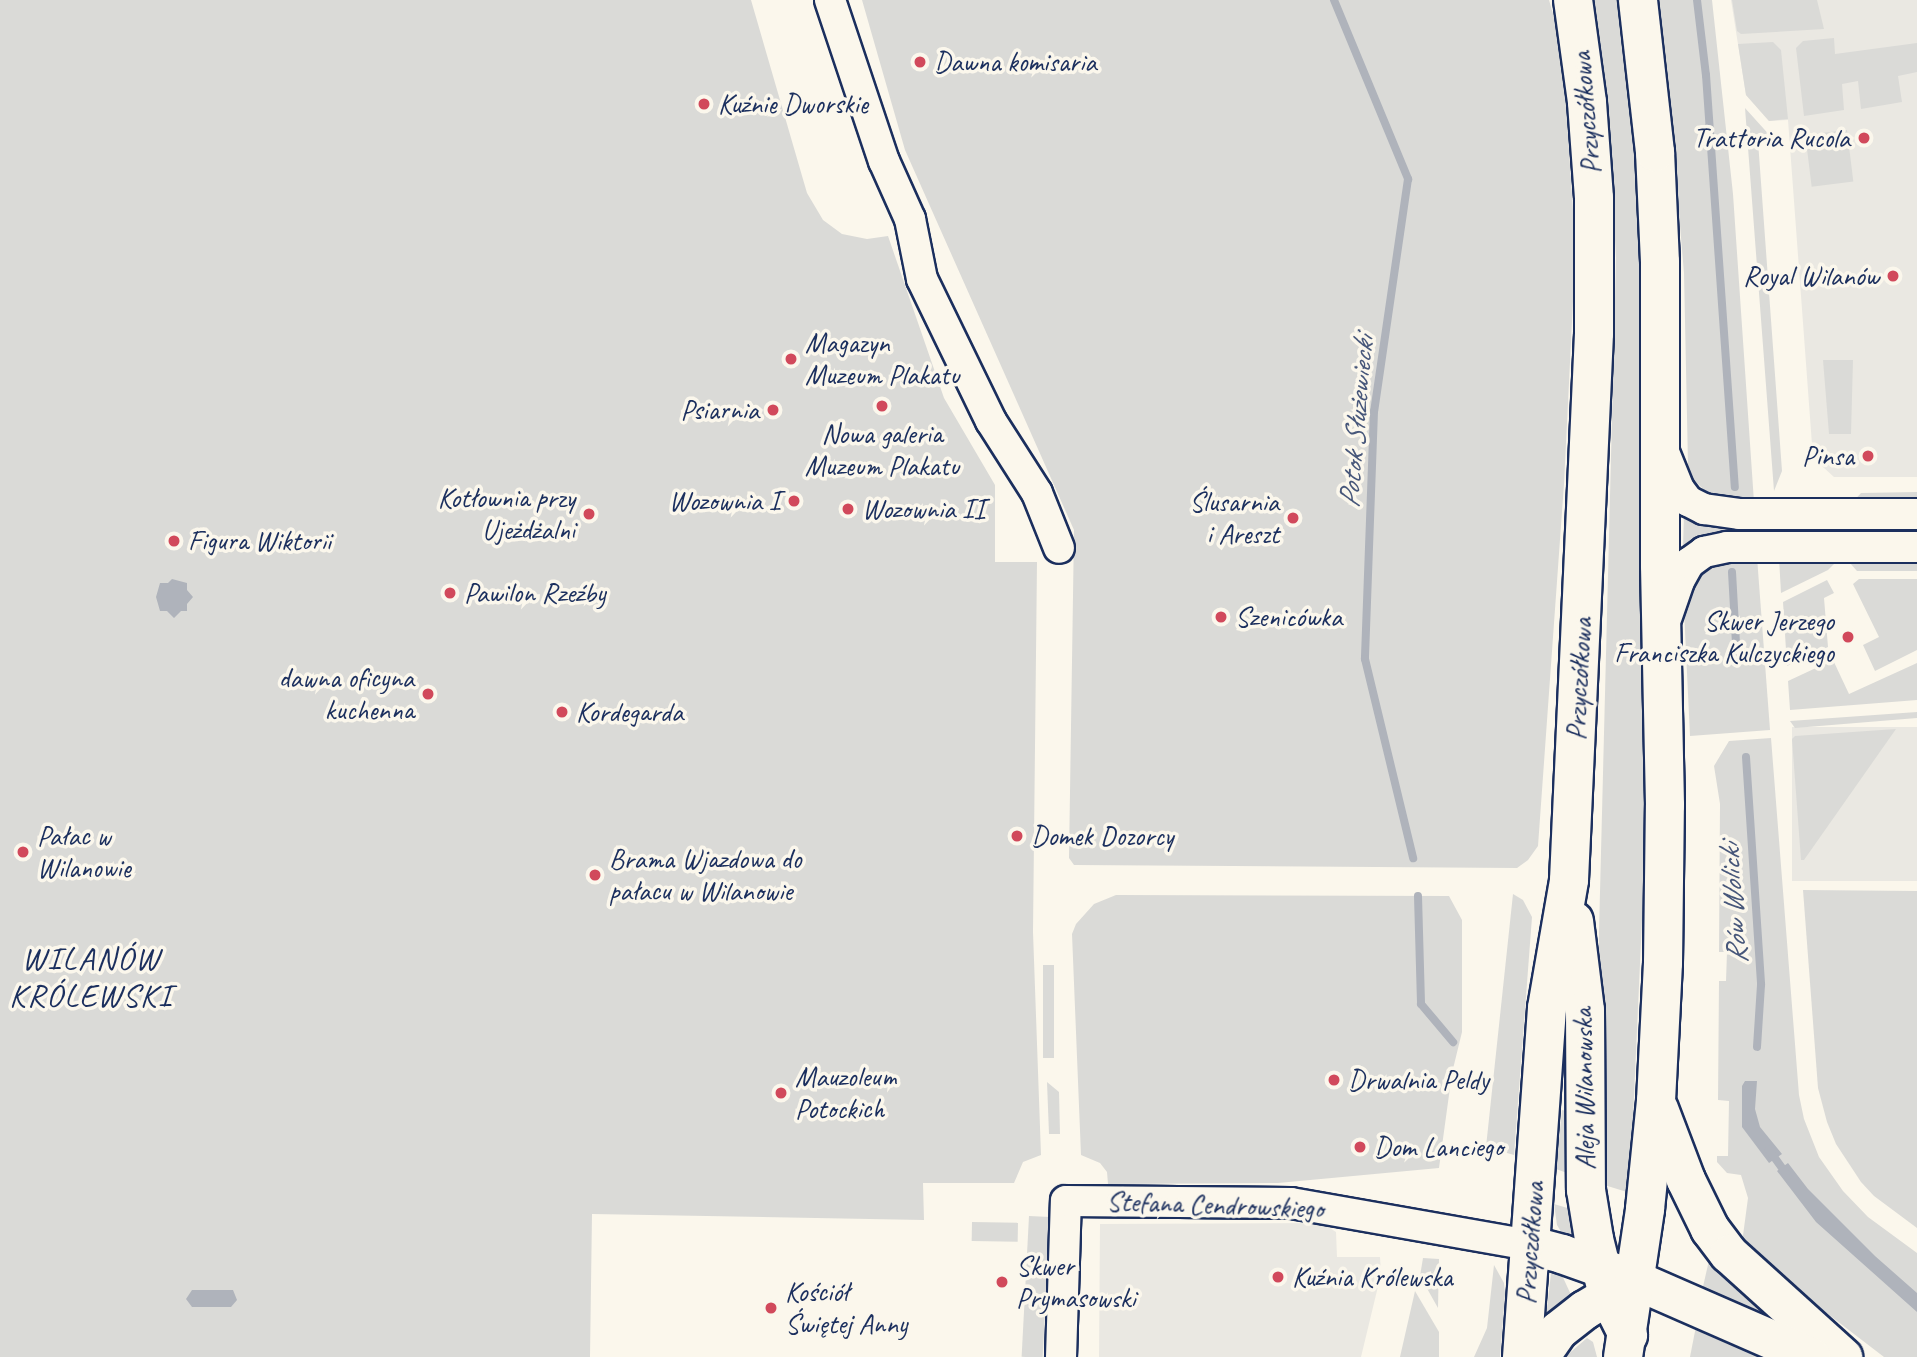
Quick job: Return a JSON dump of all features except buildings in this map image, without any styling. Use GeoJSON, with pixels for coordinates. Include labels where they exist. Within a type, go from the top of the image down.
{"type":"FeatureCollection","features":[{"type":"Feature","properties":{"kind":"main road","name":"Przyczółkowa"},"geometry":{"type":"LineString","coordinates":[[1522,1357],[1547,1008],[1569,880],[1594,333],[1594,198],[1587,102],[1573,0]]}},
{"type":"Feature","properties":{"kind":"main road"},"geometry":{"type":"LineString","coordinates":[[1633,1349],[1615,1281],[1656,1101],[1663,963],[1665,804],[1661,647],[1660,262],[1655,152],[1638,0]]}},
{"type":"Feature","properties":{"kind":"main road","name":"Aleja Wilanowska"},"geometry":{"type":"LineString","coordinates":[[1569,880],[1585,1010],[1585,1179],[1615,1281]]}},
{"type":"Feature","properties":{"kind":"main road"},"geometry":{"type":"LineString","coordinates":[[1656,1101],[1686,1180],[1710,1229],[1729,1254],[1843,1357]]}},
{"type":"Feature","properties":{"kind":"main road"},"geometry":{"type":"LineString","coordinates":[[1529,1245],[1811,1357]]}},
{"type":"Feature","properties":{"kind":"main road"},"geometry":{"type":"LineString","coordinates":[[1539,1357],[1558,1331],[1615,1281]]}},
{"type":"Feature","properties":{"kind":"street"},"geometry":{"type":"LineString","coordinates":[[830,0],[884,161],[910,219],[922,279],[991,421],[1037,494],[1059,548]]}},
{"type":"Feature","properties":{"kind":"street"},"geometry":{"type":"LineString","coordinates":[[1661,444],[1679,489],[1688,501],[1704,509],[1739,514],[1917,514]]}},
{"type":"Feature","properties":{"kind":"street"},"geometry":{"type":"LineString","coordinates":[[1661,647],[1670,605],[1679,581],[1689,563],[1704,552],[1727,547],[1917,547]]}},
{"type":"Feature","properties":{"kind":"street","name":"Stefana Cendrowskiego"},"geometry":{"type":"LineString","coordinates":[[1061,1357],[1066,1201],[1291,1203],[1529,1245]]}},
{"type":"Feature","properties":{"kind":"shaded area"},"geometry":{"type":"Polygon","coordinates":[[[0,0],[751,0],[807,193],[823,220],[842,234],[867,239],[888,236],[944,398],[995,485],[995,562],[1037,562],[1033,932],[1041,1155],[1023,1162],[1014,1183],[923,1183],[924,1220],[592,1214],[590,1357],[0,1357],[0,0]]]}},
{"type":"Feature","properties":{"kind":"shaded area"},"geometry":{"type":"Polygon","coordinates":[[[862,0],[1549,0],[1562,45],[1573,210],[1574,281],[1564,484],[1538,846],[1528,860],[1517,868],[1074,865],[1069,858],[1074,530],[905,150],[862,0]]]}},
{"type":"Feature","properties":{"kind":"shaded area"},"geometry":{"type":"Polygon","coordinates":[[[1593,0],[1623,0],[1631,56],[1648,353],[1645,854],[1632,1140],[1627,1192],[1601,1184],[1598,1112],[1599,932],[1616,258],[1608,111],[1593,0]]]}},
{"type":"Feature","properties":{"kind":"shaded area"},"geometry":{"type":"Polygon","coordinates":[[[1657,0],[1712,0],[1733,194],[1754,502],[1709,495],[1693,479],[1688,465],[1684,273],[1668,84],[1657,0]]]}},
{"type":"Feature","properties":{"kind":"shaded area"},"geometry":{"type":"Polygon","coordinates":[[[1731,0],[1917,0],[1917,477],[1834,477],[1813,458],[1788,120],[1769,121],[1746,95],[1731,0]]]}},
{"type":"Feature","properties":{"kind":"shaded area"},"geometry":{"type":"Polygon","coordinates":[[[1732,0],[1817,0],[1824,29],[1741,34],[1737,31],[1732,0]]]}},
{"type":"Feature","properties":{"kind":"shaded area"},"geometry":{"type":"Polygon","coordinates":[[[1834,38],[1835,54],[1917,43],[1917,72],[1898,76],[1902,102],[1861,109],[1858,81],[1842,84],[1844,110],[1804,116],[1796,48],[1803,41],[1834,38]]]}},
{"type":"Feature","properties":{"kind":"shaded area"},"geometry":{"type":"Polygon","coordinates":[[[1773,42],[1781,50],[1788,119],[1769,121],[1746,95],[1738,44],[1773,42]]]}},
{"type":"Feature","properties":{"kind":"shaded area"},"geometry":{"type":"Polygon","coordinates":[[[1745,108],[1773,139],[1758,141],[1782,471],[1774,491],[1745,108]]]}},
{"type":"Feature","properties":{"kind":"shaded area"},"geometry":{"type":"Polygon","coordinates":[[[1847,130],[1853,182],[1812,187],[1805,135],[1847,130]]]}},
{"type":"Feature","properties":{"kind":"shaded area"},"geometry":{"type":"Polygon","coordinates":[[[1823,360],[1853,360],[1851,434],[1829,434],[1823,360]]]}},
{"type":"Feature","properties":{"kind":"shaded area"},"geometry":{"type":"Polygon","coordinates":[[[1917,492],[1917,504],[1851,504],[1861,493],[1917,492]]]}},
{"type":"Feature","properties":{"kind":"shaded area"},"geometry":{"type":"Polygon","coordinates":[[[1684,513],[1756,523],[1757,538],[1683,549],[1684,513]]]}},
{"type":"Feature","properties":{"kind":"shaded area"},"geometry":{"type":"Polygon","coordinates":[[[1757,557],[1770,730],[1690,736],[1684,610],[1696,575],[1718,560],[1757,557]]]}},
{"type":"Feature","properties":{"kind":"shaded area"},"geometry":{"type":"Polygon","coordinates":[[[1779,558],[1834,558],[1834,564],[1828,570],[1781,593],[1779,558]]]}},
{"type":"Feature","properties":{"kind":"shaded area"},"geometry":{"type":"Polygon","coordinates":[[[1850,558],[1917,558],[1917,571],[1857,571],[1850,563],[1850,558]]]}},
{"type":"Feature","properties":{"kind":"shaded area"},"geometry":{"type":"Polygon","coordinates":[[[172,579],[187,583],[187,590],[193,597],[187,604],[187,611],[181,611],[174,618],[167,611],[160,611],[156,597],[160,583],[168,583],[172,579]]]}},
{"type":"Feature","properties":{"kind":"shaded area"},"geometry":{"type":"Polygon","coordinates":[[[1859,579],[1917,579],[1917,650],[1875,671],[1863,645],[1879,637],[1853,584],[1859,579]]]}},
{"type":"Feature","properties":{"kind":"shaded area"},"geometry":{"type":"Polygon","coordinates":[[[1827,580],[1834,593],[1824,598],[1828,647],[1787,666],[1783,602],[1827,580]]]}},
{"type":"Feature","properties":{"kind":"shaded area"},"geometry":{"type":"Polygon","coordinates":[[[1833,660],[1849,694],[1917,663],[1917,700],[1790,710],[1788,681],[1833,660]]]}},
{"type":"Feature","properties":{"kind":"shaded area"},"geometry":{"type":"Polygon","coordinates":[[[1917,712],[1917,718],[1795,728],[1790,721],[1917,712]]]}},
{"type":"Feature","properties":{"kind":"shaded area"},"geometry":{"type":"Polygon","coordinates":[[[1792,727],[1917,727],[1917,881],[1792,881],[1792,727]]]}},
{"type":"Feature","properties":{"kind":"shaded area"},"geometry":{"type":"Polygon","coordinates":[[[1896,729],[1804,860],[1801,860],[1792,739],[1795,736],[1896,729]]]}},
{"type":"Feature","properties":{"kind":"shaded area"},"geometry":{"type":"Polygon","coordinates":[[[1771,738],[1799,1095],[1804,1119],[1819,1157],[1843,1191],[1868,1217],[1917,1253],[1917,1357],[1884,1357],[1764,1265],[1742,1243],[1748,1198],[1741,1175],[1727,1173],[1717,1162],[1717,1156],[1728,1156],[1729,1101],[1718,1100],[1719,981],[1726,981],[1727,952],[1719,952],[1720,804],[1714,766],[1729,741],[1771,738]]]}},
{"type":"Feature","properties":{"kind":"shaded area"},"geometry":{"type":"Polygon","coordinates":[[[1803,890],[1917,891],[1917,1228],[1874,1196],[1861,1182],[1836,1144],[1827,1122],[1818,1088],[1803,890]]]}},
{"type":"Feature","properties":{"kind":"shaded area"},"geometry":{"type":"Polygon","coordinates":[[[1513,894],[1523,900],[1532,917],[1514,1155],[1486,1147],[1513,894]]]}},
{"type":"Feature","properties":{"kind":"shaded area"},"geometry":{"type":"Polygon","coordinates":[[[1116,895],[1449,896],[1462,920],[1462,1032],[1452,1073],[1439,1168],[1278,1183],[1108,1184],[1107,1172],[1100,1163],[1081,1155],[1072,934],[1076,924],[1094,904],[1116,895]]]}},
{"type":"Feature","properties":{"kind":"shaded area"},"geometry":{"type":"Polygon","coordinates":[[[1043,965],[1054,965],[1054,1058],[1043,1058],[1043,965]]]}},
{"type":"Feature","properties":{"kind":"shaded area"},"geometry":{"type":"Polygon","coordinates":[[[1745,1081],[1757,1081],[1755,1109],[1760,1127],[1782,1154],[1769,1163],[1742,1127],[1742,1086],[1745,1081]]]}},
{"type":"Feature","properties":{"kind":"shaded area"},"geometry":{"type":"Polygon","coordinates":[[[1047,1082],[1059,1092],[1060,1134],[1049,1134],[1047,1082]]]}},
{"type":"Feature","properties":{"kind":"shaded area"},"geometry":{"type":"Polygon","coordinates":[[[1562,1110],[1567,1111],[1570,1174],[1556,1169],[1562,1110]]]}},
{"type":"Feature","properties":{"kind":"shaded area"},"geometry":{"type":"Polygon","coordinates":[[[1788,1163],[1808,1189],[1875,1256],[1917,1293],[1917,1312],[1816,1222],[1777,1171],[1788,1163]]]}},
{"type":"Feature","properties":{"kind":"shaded area"},"geometry":{"type":"Polygon","coordinates":[[[1554,1204],[1574,1210],[1576,1235],[1572,1240],[1563,1235],[1557,1225],[1554,1204]]]}},
{"type":"Feature","properties":{"kind":"shaded area"},"geometry":{"type":"Polygon","coordinates":[[[1029,1216],[1050,1217],[1043,1357],[1022,1357],[1029,1216]]]}},
{"type":"Feature","properties":{"kind":"shaded area"},"geometry":{"type":"Polygon","coordinates":[[[972,1222],[1018,1223],[1018,1242],[972,1241],[972,1222]]]}},
{"type":"Feature","properties":{"kind":"shaded area"},"geometry":{"type":"Polygon","coordinates":[[[1322,1223],[1336,1232],[1337,1257],[1380,1257],[1381,1274],[1361,1357],[1099,1357],[1100,1224],[1322,1223]]]}},
{"type":"Feature","properties":{"kind":"shaded area"},"geometry":{"type":"Polygon","coordinates":[[[1710,1256],[1776,1316],[1772,1324],[1702,1291],[1710,1256]]]}},
{"type":"Feature","properties":{"kind":"shaded area"},"geometry":{"type":"Polygon","coordinates":[[[1423,1258],[1439,1259],[1438,1308],[1420,1276],[1423,1258]]]}},
{"type":"Feature","properties":{"kind":"shaded area"},"geometry":{"type":"Polygon","coordinates":[[[1494,1265],[1504,1283],[1505,1294],[1500,1357],[1474,1357],[1487,1328],[1494,1265]]]}},
{"type":"Feature","properties":{"kind":"shaded area"},"geometry":{"type":"Polygon","coordinates":[[[1552,1265],[1560,1271],[1572,1297],[1546,1317],[1552,1265]]]}},
{"type":"Feature","properties":{"kind":"shaded area"},"geometry":{"type":"Polygon","coordinates":[[[192,1290],[233,1290],[237,1300],[231,1307],[192,1307],[186,1299],[192,1290]]]}},
{"type":"Feature","properties":{"kind":"shaded area"},"geometry":{"type":"Polygon","coordinates":[[[1415,1291],[1439,1332],[1439,1357],[1400,1357],[1415,1291]]]}},
{"type":"Feature","properties":{"kind":"shaded area"},"geometry":{"type":"Polygon","coordinates":[[[1697,1321],[1776,1357],[1690,1357],[1697,1321]]]}},
{"type":"Feature","properties":{"kind":"shaded area"},"geometry":{"type":"Polygon","coordinates":[[[1587,1338],[1593,1342],[1597,1357],[1565,1357],[1587,1338]]]}},
{"type":"Feature","properties":{"kind":"waterway","name":"Potok Służewiecki"},"geometry":{"type":"LineString","coordinates":[[1334,0],[1408,179],[1374,411],[1365,659],[1413,858]]}},
{"type":"Feature","properties":{"kind":"waterway"},"geometry":{"type":"LineString","coordinates":[[1697,0],[1706,75],[1735,487]]}},
{"type":"Feature","properties":{"kind":"waterway"},"geometry":{"type":"LineString","coordinates":[[1732,572],[1737,662]]}},
{"type":"Feature","properties":{"kind":"waterway","name":"Rów Wolicki"},"geometry":{"type":"LineString","coordinates":[[1746,757],[1761,985],[1757,1047]]}},
{"type":"Feature","properties":{"kind":"waterway","name":"Potok Służewiecki"},"geometry":{"type":"LineString","coordinates":[[1418,896],[1421,1004],[1453,1042]]}},
{"type":"Feature","properties":{"kind":"waterway","name":"Potok Służewiecki"},"geometry":{"type":"LineString","coordinates":[[1769,1150],[1788,1176]]}},
{"type":"Feature","properties":{"kind":"place","name":"Dawna komisaria"},"geometry":{"type":"Point","coordinates":[920,62]}},
{"type":"Feature","properties":{"kind":"place","name":"Kuźnie Dworskie"},"geometry":{"type":"Point","coordinates":[704,104]}},
{"type":"Feature","properties":{"kind":"place","name":"Trattoria Rucola"},"geometry":{"type":"Point","coordinates":[1864,138]}},
{"type":"Feature","properties":{"kind":"place","name":"Royal Wilanów"},"geometry":{"type":"Point","coordinates":[1893,276]}},
{"type":"Feature","properties":{"kind":"place","name":"Magazyn Muzeum Plakatu"},"geometry":{"type":"Point","coordinates":[791,359]}},
{"type":"Feature","properties":{"kind":"place","name":"Nowa galeria Muzeum Plakatu"},"geometry":{"type":"Point","coordinates":[882,406]}},
{"type":"Feature","properties":{"kind":"place","name":"Psiarnia"},"geometry":{"type":"Point","coordinates":[773,410]}},
{"type":"Feature","properties":{"kind":"place","name":"Pinsa"},"geometry":{"type":"Point","coordinates":[1868,456]}},
{"type":"Feature","properties":{"kind":"place","name":"Wozownia I"},"geometry":{"type":"Point","coordinates":[794,501]}},
{"type":"Feature","properties":{"kind":"place","name":"Wozownia II"},"geometry":{"type":"Point","coordinates":[848,509]}},
{"type":"Feature","properties":{"kind":"place","name":"Kotłownia przy Ujeżdżalni"},"geometry":{"type":"Point","coordinates":[589,514]}},
{"type":"Feature","properties":{"kind":"place","name":"Ślusarnia i Areszt"},"geometry":{"type":"Point","coordinates":[1293,518]}},
{"type":"Feature","properties":{"kind":"place","name":"Figura Wiktorii"},"geometry":{"type":"Point","coordinates":[174,541]}},
{"type":"Feature","properties":{"kind":"place","name":"Pawilon Rzeźby"},"geometry":{"type":"Point","coordinates":[450,593]}},
{"type":"Feature","properties":{"kind":"place","name":"Szenicówka"},"geometry":{"type":"Point","coordinates":[1221,617]}},
{"type":"Feature","properties":{"kind":"place","name":"Skwer Jerzego Franciszka Kulczyckiego"},"geometry":{"type":"Point","coordinates":[1848,637]}},
{"type":"Feature","properties":{"kind":"place","name":"dawna oficyna kuchenna"},"geometry":{"type":"Point","coordinates":[428,694]}},
{"type":"Feature","properties":{"kind":"place","name":"Kordegarda"},"geometry":{"type":"Point","coordinates":[562,712]}},
{"type":"Feature","properties":{"kind":"place","name":"Domek Dozorcy"},"geometry":{"type":"Point","coordinates":[1017,836]}},
{"type":"Feature","properties":{"kind":"place","name":"Pałac w Wilanowie"},"geometry":{"type":"Point","coordinates":[23,852]}},
{"type":"Feature","properties":{"kind":"place","name":"Brama Wjazdowa do pałacu w Wilanowie"},"geometry":{"type":"Point","coordinates":[595,875]}},
{"type":"Feature","properties":{"kind":"place","name":"Drwalnia Peldy"},"geometry":{"type":"Point","coordinates":[1334,1080]}},
{"type":"Feature","properties":{"kind":"place","name":"Mauzoleum Potockich"},"geometry":{"type":"Point","coordinates":[781,1093]}},
{"type":"Feature","properties":{"kind":"place","name":"Dom Lanciego"},"geometry":{"type":"Point","coordinates":[1360,1147]}},
{"type":"Feature","properties":{"kind":"place","name":"Kuźnia Królewska"},"geometry":{"type":"Point","coordinates":[1278,1277]}},
{"type":"Feature","properties":{"kind":"place","name":"Skwer Prymasowski"},"geometry":{"type":"Point","coordinates":[1002,1282]}},
{"type":"Feature","properties":{"kind":"place","name":"Kościół Świętej Anny"},"geometry":{"type":"Point","coordinates":[771,1308]}},
{"type":"Feature","properties":{"kind":"district","name":"WILANÓW KRÓLEWSKI"},"geometry":{"type":"Point","coordinates":[91,978]}}]}
